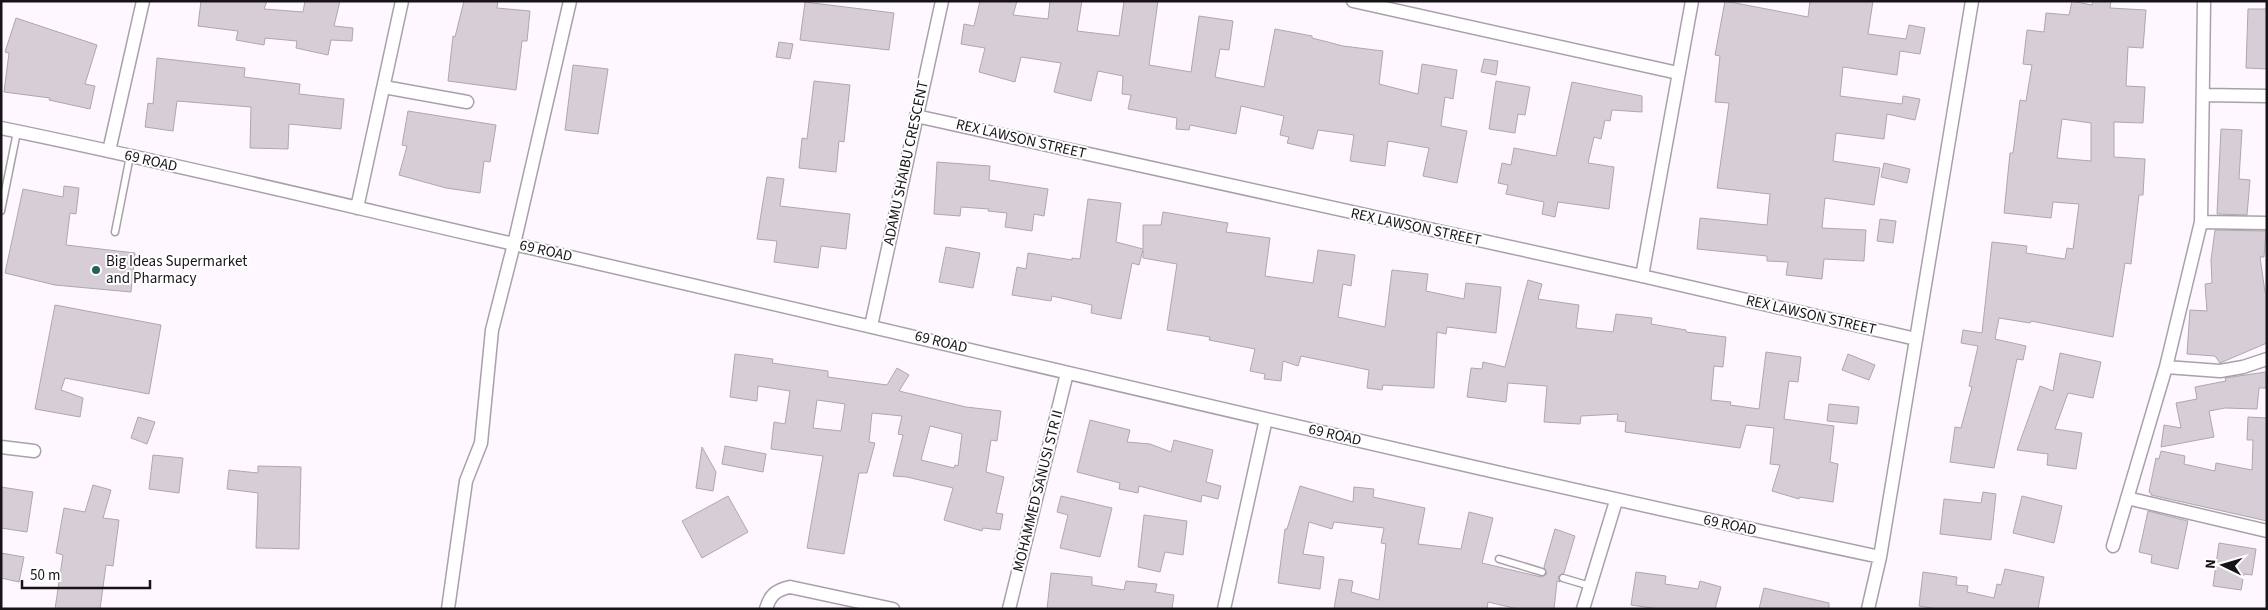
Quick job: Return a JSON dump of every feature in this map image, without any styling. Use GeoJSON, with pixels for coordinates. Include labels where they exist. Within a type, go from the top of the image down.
{"type":"FeatureCollection","features":[{"type":"Feature","properties":{"kind":"street"},"geometry":{"type":"LineString","coordinates":[[109,151],[143,1]]}},
{"type":"Feature","properties":{"kind":"street"},"geometry":{"type":"LineString","coordinates":[[357,208],[402,1]]}},
{"type":"Feature","properties":{"kind":"street"},"geometry":{"type":"LineString","coordinates":[[448,609],[466,481],[481,443],[492,330],[514,244],[570,1]]}},
{"type":"Feature","properties":{"kind":"street","name":"ADAMU SHAIBU CRESCENT"},"geometry":{"type":"LineString","coordinates":[[871,326],[942,1]]}},
{"type":"Feature","properties":{"kind":"street"},"geometry":{"type":"LineString","coordinates":[[1353,1],[1678,73]]}},
{"type":"Feature","properties":{"kind":"street"},"geometry":{"type":"LineString","coordinates":[[1642,276],[1692,1]]}},
{"type":"Feature","properties":{"kind":"street"},"geometry":{"type":"LineString","coordinates":[[1868,609],[1880,557],[1972,1]]}},
{"type":"Feature","properties":{"kind":"street"},"geometry":{"type":"LineString","coordinates":[[2113,546],[2166,366],[2201,222],[2204,1]]}},
{"type":"Feature","properties":{"kind":"street"},"geometry":{"type":"LineString","coordinates":[[384,87],[467,102]]}},
{"type":"Feature","properties":{"kind":"street"},"geometry":{"type":"LineString","coordinates":[[2203,95],[2267,96]]}},
{"type":"Feature","properties":{"kind":"street","name":"REX LAWSON STREET"},"geometry":{"type":"LineString","coordinates":[[916,116],[1642,276],[1916,339]]}},
{"type":"Feature","properties":{"kind":"street","name":"69 ROAD"},"geometry":{"type":"LineString","coordinates":[[1,128],[109,151],[871,326],[1616,501],[1880,557]]}},
{"type":"Feature","properties":{"kind":"street"},"geometry":{"type":"LineString","coordinates":[[2201,222],[2267,223]]}},
{"type":"Feature","properties":{"kind":"street"},"geometry":{"type":"LineString","coordinates":[[2166,366],[2220,371],[2243,367],[2267,359]]}},
{"type":"Feature","properties":{"kind":"street","name":"MOHAMMED SANUSI STR II"},"geometry":{"type":"LineString","coordinates":[[1009,609],[1067,373]]}},
{"type":"Feature","properties":{"kind":"street"},"geometry":{"type":"LineString","coordinates":[[1224,609],[1266,419]]}},
{"type":"Feature","properties":{"kind":"street"},"geometry":{"type":"LineString","coordinates":[[1,447],[34,451]]}},
{"type":"Feature","properties":{"kind":"street"},"geometry":{"type":"LineString","coordinates":[[2127,498],[2267,531]]}},
{"type":"Feature","properties":{"kind":"street"},"geometry":{"type":"LineString","coordinates":[[1583,609],[1616,501]]}},
{"type":"Feature","properties":{"kind":"street"},"geometry":{"type":"LineString","coordinates":[[766,609],[771,596],[780,589],[790,587],[893,609]]}},
{"type":"Feature","properties":{"kind":"lane"},"geometry":{"type":"LineString","coordinates":[[1,212],[17,132]]}},
{"type":"Feature","properties":{"kind":"lane"},"geometry":{"type":"LineString","coordinates":[[115,232],[130,156]]}},
{"type":"Feature","properties":{"kind":"lane"},"geometry":{"type":"LineString","coordinates":[[1499,559],[1542,572]]}},
{"type":"Feature","properties":{"kind":"lane"},"geometry":{"type":"LineString","coordinates":[[1563,578],[1590,586]]}},
{"type":"Feature","properties":{"kind":"building"},"geometry":{"type":"Polygon","coordinates":[[[201,1],[267,1],[264,9],[303,12],[305,1],[340,1],[334,26],[353,28],[352,41],[331,40],[328,55],[296,48],[297,41],[265,38],[264,45],[236,40],[238,31],[198,26],[201,1]]]}},
{"type":"Feature","properties":{"kind":"building"},"geometry":{"type":"Polygon","coordinates":[[[464,1],[498,1],[497,8],[530,11],[527,41],[522,41],[516,90],[448,81],[453,36],[455,37],[464,1]]]}},
{"type":"Feature","properties":{"kind":"building"},"geometry":{"type":"Polygon","coordinates":[[[980,1],[1017,1],[1013,15],[1048,19],[1050,1],[1082,1],[1077,31],[1119,36],[1124,1],[1158,1],[1149,65],[1191,72],[1199,16],[1233,21],[1229,50],[1220,49],[1215,77],[1264,87],[1275,29],[1312,36],[1312,38],[1343,46],[1383,51],[1379,84],[1418,94],[1422,64],[1457,70],[1453,99],[1445,97],[1441,126],[1467,131],[1457,183],[1423,176],[1429,148],[1388,141],[1385,166],[1350,161],[1354,135],[1318,130],[1313,149],[1287,143],[1289,137],[1280,135],[1284,116],[1241,106],[1236,134],[1190,125],[1189,130],[1176,129],[1177,118],[1128,109],[1131,95],[1122,94],[1123,76],[1098,71],[1091,101],[1054,92],[1061,63],[1021,57],[1015,82],[979,72],[985,48],[961,44],[964,24],[974,26],[980,1]]]}},
{"type":"Feature","properties":{"kind":"building"},"geometry":{"type":"Polygon","coordinates":[[[1725,1],[1808,17],[1810,1],[1873,1],[1868,34],[1906,39],[1909,25],[1925,28],[1920,54],[1900,51],[1897,75],[1843,67],[1840,96],[1902,104],[1903,96],[1920,99],[1915,120],[1887,114],[1884,139],[1836,133],[1833,161],[1880,168],[1874,205],[1825,198],[1822,228],[1866,230],[1864,261],[1824,259],[1822,279],[1786,275],[1788,262],[1767,261],[1767,256],[1697,249],[1700,218],[1767,225],[1770,194],[1717,188],[1729,103],[1715,102],[1720,56],[1715,55],[1725,1]]]}},
{"type":"Feature","properties":{"kind":"building"},"geometry":{"type":"Polygon","coordinates":[[[2072,1],[2092,5],[2093,1],[2111,1],[2110,8],[2146,10],[2143,48],[2128,47],[2126,86],[2145,87],[2143,123],[2114,122],[2114,157],[2145,159],[2143,195],[2139,195],[2131,264],[2125,263],[2113,337],[2031,321],[2030,323],[1999,318],[1995,339],[2026,346],[2023,360],[2017,359],[1994,468],[1950,462],[1955,427],[1961,428],[1972,387],[1969,386],[1978,346],[1961,343],[1963,330],[1982,333],[1992,242],[2027,246],[2026,253],[2065,259],[2067,248],[2073,249],[2079,204],[2053,202],[2051,218],[2004,213],[2010,153],[2013,153],[2020,100],[2026,101],[2032,65],[2023,64],[2027,30],[2044,32],[2046,13],[2069,15],[2072,1]],[[2062,119],[2057,158],[2091,161],[2091,123],[2062,119]]]}},
{"type":"Feature","properties":{"kind":"building"},"geometry":{"type":"Polygon","coordinates":[[[805,2],[894,13],[889,50],[800,40],[805,2]]]}},
{"type":"Feature","properties":{"kind":"building"},"geometry":{"type":"Polygon","coordinates":[[[2248,9],[2267,9],[2267,69],[2246,68],[2248,9]]]}},
{"type":"Feature","properties":{"kind":"building"},"geometry":{"type":"Polygon","coordinates":[[[16,18],[97,45],[85,84],[95,86],[90,109],[49,100],[50,98],[4,92],[9,53],[5,52],[16,18]]]}},
{"type":"Feature","properties":{"kind":"building"},"geometry":{"type":"Polygon","coordinates":[[[779,42],[793,44],[790,59],[776,57],[779,42]]]}},
{"type":"Feature","properties":{"kind":"building"},"geometry":{"type":"Polygon","coordinates":[[[157,58],[245,68],[244,77],[300,84],[299,94],[344,99],[341,129],[289,124],[288,149],[250,148],[251,107],[177,101],[173,131],[145,127],[148,103],[153,104],[157,58]]]}},
{"type":"Feature","properties":{"kind":"building"},"geometry":{"type":"Polygon","coordinates":[[[1484,59],[1498,61],[1496,75],[1481,72],[1484,59]]]}},
{"type":"Feature","properties":{"kind":"building"},"geometry":{"type":"Polygon","coordinates":[[[573,65],[608,69],[598,134],[565,130],[573,65]]]}},
{"type":"Feature","properties":{"kind":"building"},"geometry":{"type":"Polygon","coordinates":[[[814,81],[850,85],[844,142],[839,141],[836,172],[799,168],[802,138],[807,139],[814,81]]]}},
{"type":"Feature","properties":{"kind":"building"},"geometry":{"type":"Polygon","coordinates":[[[1496,81],[1530,87],[1525,115],[1518,114],[1515,133],[1489,129],[1496,81]]]}},
{"type":"Feature","properties":{"kind":"building"},"geometry":{"type":"Polygon","coordinates":[[[1572,82],[1642,96],[1642,112],[1612,110],[1610,121],[1605,120],[1601,139],[1594,137],[1588,163],[1614,167],[1609,209],[1558,202],[1555,217],[1542,214],[1544,202],[1506,194],[1508,185],[1498,183],[1502,163],[1511,165],[1514,148],[1556,156],[1572,82]]]}},
{"type":"Feature","properties":{"kind":"building"},"geometry":{"type":"Polygon","coordinates":[[[408,111],[496,125],[490,162],[484,161],[480,193],[446,188],[399,175],[407,146],[402,145],[408,111]]]}},
{"type":"Feature","properties":{"kind":"building"},"geometry":{"type":"Polygon","coordinates":[[[2221,129],[2242,130],[2239,179],[2250,180],[2247,215],[2217,214],[2221,129]]]}},
{"type":"Feature","properties":{"kind":"building"},"geometry":{"type":"Polygon","coordinates":[[[937,162],[990,166],[989,180],[1048,189],[1044,216],[1034,214],[1032,231],[1005,227],[1007,213],[988,211],[989,209],[961,207],[960,216],[934,214],[937,162]]]}},
{"type":"Feature","properties":{"kind":"building"},"geometry":{"type":"Polygon","coordinates":[[[1884,163],[1910,169],[1907,183],[1881,177],[1884,163]]]}},
{"type":"Feature","properties":{"kind":"building"},"geometry":{"type":"Polygon","coordinates":[[[767,177],[784,179],[780,206],[850,214],[846,249],[821,246],[818,268],[774,262],[777,241],[757,239],[767,177]]]}},
{"type":"Feature","properties":{"kind":"building"},"geometry":{"type":"Polygon","coordinates":[[[64,186],[79,188],[76,214],[70,213],[66,245],[135,253],[131,292],[55,285],[5,273],[23,189],[63,197],[64,186]]]}},
{"type":"Feature","properties":{"kind":"building"},"geometry":{"type":"Polygon","coordinates":[[[1088,199],[1121,203],[1116,242],[1143,249],[1143,225],[1161,225],[1163,212],[1228,223],[1226,232],[1270,238],[1265,276],[1313,283],[1318,250],[1355,255],[1351,286],[1343,284],[1338,317],[1385,327],[1392,270],[1428,274],[1426,291],[1464,299],[1466,283],[1501,287],[1496,333],[1447,327],[1446,334],[1437,332],[1434,388],[1383,385],[1382,390],[1367,388],[1369,370],[1301,356],[1298,366],[1283,361],[1281,381],[1264,379],[1265,374],[1250,371],[1255,349],[1209,340],[1210,337],[1167,330],[1177,264],[1143,258],[1143,250],[1139,265],[1132,263],[1121,319],[1091,313],[1092,305],[1052,296],[1051,301],[1012,295],[1017,267],[1026,269],[1028,253],[1072,260],[1072,258],[1080,259],[1088,199]]]}},
{"type":"Feature","properties":{"kind":"building"},"geometry":{"type":"Polygon","coordinates":[[[1880,219],[1896,221],[1893,243],[1877,241],[1880,219]]]}},
{"type":"Feature","properties":{"kind":"building"},"geometry":{"type":"Polygon","coordinates":[[[2215,230],[2266,231],[2264,257],[2260,257],[2265,292],[2267,292],[2267,343],[2220,363],[2215,356],[2187,354],[2190,310],[2207,311],[2205,284],[2212,283],[2211,260],[2215,230]]]}},
{"type":"Feature","properties":{"kind":"building"},"geometry":{"type":"Polygon","coordinates":[[[946,247],[980,253],[973,288],[939,282],[946,247]]]}},
{"type":"Feature","properties":{"kind":"building"},"geometry":{"type":"Polygon","coordinates":[[[1528,280],[1542,284],[1538,299],[1579,305],[1576,328],[1613,332],[1616,314],[1652,318],[1651,324],[1686,330],[1686,332],[1726,337],[1723,367],[1714,366],[1711,400],[1731,402],[1730,405],[1759,409],[1766,352],[1801,357],[1798,382],[1789,381],[1784,419],[1834,426],[1830,462],[1838,464],[1833,502],[1799,497],[1799,499],[1772,491],[1780,465],[1770,464],[1774,428],[1746,425],[1740,448],[1625,432],[1626,422],[1617,421],[1618,414],[1581,416],[1580,424],[1544,422],[1547,386],[1508,383],[1506,402],[1467,397],[1471,368],[1482,369],[1483,362],[1505,367],[1528,280]]]}},
{"type":"Feature","properties":{"kind":"building"},"geometry":{"type":"Polygon","coordinates":[[[55,305],[161,325],[149,394],[65,378],[61,390],[83,398],[80,417],[35,409],[55,305]]]}},
{"type":"Feature","properties":{"kind":"building"},"geometry":{"type":"Polygon","coordinates":[[[2060,353],[2101,362],[2093,398],[2068,393],[2055,429],[2082,433],[2076,469],[2047,465],[2048,454],[2017,450],[2040,386],[2053,391],[2060,353]]]}},
{"type":"Feature","properties":{"kind":"building"},"geometry":{"type":"Polygon","coordinates":[[[735,354],[773,359],[772,363],[828,371],[828,377],[887,385],[897,368],[909,375],[899,391],[966,407],[1001,411],[997,441],[991,440],[986,472],[1004,477],[996,513],[1003,514],[1000,530],[983,528],[982,531],[944,520],[953,488],[907,477],[893,476],[903,435],[898,434],[902,416],[872,413],[869,442],[875,443],[867,473],[859,473],[844,554],[807,548],[823,456],[771,449],[774,422],[785,424],[790,391],[758,386],[757,401],[730,397],[735,354]],[[817,400],[813,428],[841,431],[845,404],[817,400]],[[930,426],[921,460],[954,468],[955,465],[958,466],[962,434],[930,426]]]}},
{"type":"Feature","properties":{"kind":"building"},"geometry":{"type":"Polygon","coordinates":[[[1848,354],[1875,365],[1869,380],[1842,370],[1848,354]]]}},
{"type":"Feature","properties":{"kind":"building"},"geometry":{"type":"Polygon","coordinates":[[[2266,372],[2266,388],[2259,388],[2257,409],[2225,408],[2209,411],[2214,437],[2161,447],[2164,425],[2181,428],[2176,403],[2197,399],[2195,387],[2226,381],[2225,378],[2266,372]]]}},
{"type":"Feature","properties":{"kind":"building"},"geometry":{"type":"Polygon","coordinates":[[[1829,404],[1859,407],[1857,424],[1827,421],[1829,404]]]}},
{"type":"Feature","properties":{"kind":"building"},"geometry":{"type":"Polygon","coordinates":[[[138,417],[155,422],[147,444],[131,438],[138,417]]]}},
{"type":"Feature","properties":{"kind":"building"},"geometry":{"type":"Polygon","coordinates":[[[2248,417],[2267,418],[2267,521],[2151,495],[2149,492],[2156,458],[2159,459],[2161,451],[2185,456],[2184,464],[2215,471],[2216,463],[2252,470],[2253,440],[2247,440],[2248,417]]]}},
{"type":"Feature","properties":{"kind":"building"},"geometry":{"type":"Polygon","coordinates":[[[1090,420],[1130,430],[1127,442],[1150,444],[1171,452],[1174,440],[1213,450],[1206,482],[1221,486],[1218,499],[1202,495],[1201,502],[1139,486],[1138,493],[1119,489],[1120,483],[1077,472],[1090,420]]]}},
{"type":"Feature","properties":{"kind":"building"},"geometry":{"type":"Polygon","coordinates":[[[725,446],[766,454],[763,472],[722,464],[725,446]]]}},
{"type":"Feature","properties":{"kind":"building"},"geometry":{"type":"Polygon","coordinates":[[[702,447],[716,472],[713,491],[696,488],[702,447]]]}},
{"type":"Feature","properties":{"kind":"building"},"geometry":{"type":"Polygon","coordinates":[[[153,455],[183,458],[179,493],[149,489],[153,455]]]}},
{"type":"Feature","properties":{"kind":"building"},"geometry":{"type":"Polygon","coordinates":[[[258,466],[301,467],[299,549],[256,548],[258,493],[227,489],[229,470],[258,473],[258,466]]]}},
{"type":"Feature","properties":{"kind":"building"},"geometry":{"type":"Polygon","coordinates":[[[93,485],[111,490],[103,518],[119,520],[113,566],[106,565],[100,609],[55,609],[63,555],[56,553],[64,508],[85,512],[93,485]]]}},
{"type":"Feature","properties":{"kind":"building"},"geometry":{"type":"Polygon","coordinates":[[[1300,486],[1353,502],[1354,487],[1374,489],[1373,497],[1425,508],[1418,544],[1461,549],[1469,512],[1493,518],[1482,563],[1541,577],[1547,574],[1544,567],[1555,529],[1575,536],[1564,573],[1558,577],[1560,582],[1557,581],[1554,609],[1518,609],[1488,602],[1487,609],[1334,609],[1339,579],[1353,581],[1351,592],[1379,600],[1386,544],[1381,543],[1384,528],[1334,522],[1332,529],[1309,522],[1303,554],[1324,557],[1320,589],[1278,583],[1285,529],[1287,529],[1300,486]]]}},
{"type":"Feature","properties":{"kind":"building"},"geometry":{"type":"Polygon","coordinates":[[[1,487],[33,492],[27,532],[1,528],[1,487]]]}},
{"type":"Feature","properties":{"kind":"building"},"geometry":{"type":"Polygon","coordinates":[[[1983,492],[1996,494],[1991,540],[1940,534],[1944,499],[1981,503],[1983,492]]]}},
{"type":"Feature","properties":{"kind":"building"},"geometry":{"type":"Polygon","coordinates":[[[728,496],[748,532],[702,558],[682,521],[728,496]]]}},
{"type":"Feature","properties":{"kind":"building"},"geometry":{"type":"Polygon","coordinates":[[[1061,496],[1112,508],[1100,557],[1060,548],[1068,515],[1057,512],[1061,496]]]}},
{"type":"Feature","properties":{"kind":"building"},"geometry":{"type":"Polygon","coordinates":[[[2022,496],[2062,506],[2054,543],[2013,533],[2022,496]]]}},
{"type":"Feature","properties":{"kind":"building"},"geometry":{"type":"Polygon","coordinates":[[[2148,511],[2188,521],[2178,569],[2151,563],[2152,555],[2139,552],[2148,511]]]}},
{"type":"Feature","properties":{"kind":"building"},"geometry":{"type":"Polygon","coordinates":[[[1144,515],[1187,521],[1183,555],[1165,552],[1160,572],[1138,567],[1144,515]]]}},
{"type":"Feature","properties":{"kind":"building"},"geometry":{"type":"Polygon","coordinates":[[[2219,543],[2256,549],[2252,575],[2244,574],[2241,590],[2213,586],[2219,543]]]}},
{"type":"Feature","properties":{"kind":"building"},"geometry":{"type":"Polygon","coordinates":[[[1,553],[24,557],[19,582],[1,578],[1,553]]]}},
{"type":"Feature","properties":{"kind":"building"},"geometry":{"type":"Polygon","coordinates":[[[2005,569],[2044,577],[2038,609],[1937,609],[1919,606],[1923,572],[1957,577],[1956,585],[1968,586],[1967,592],[1994,598],[1997,584],[2001,585],[2005,569]]]}},
{"type":"Feature","properties":{"kind":"building"},"geometry":{"type":"Polygon","coordinates":[[[1636,572],[1666,576],[1665,584],[1698,589],[1700,581],[1721,587],[1715,609],[1659,609],[1631,605],[1636,572]]]}},
{"type":"Feature","properties":{"kind":"building"},"geometry":{"type":"Polygon","coordinates":[[[1051,573],[1092,577],[1092,585],[1124,590],[1126,581],[1157,584],[1155,592],[1174,595],[1172,609],[1047,609],[1051,573]]]}},
{"type":"Feature","properties":{"kind":"building"},"geometry":{"type":"Polygon","coordinates":[[[1764,588],[1829,603],[1829,609],[1759,609],[1764,588]]]}},
{"type":"Feature","properties":{"kind":"place","name":"Big Ideas Supermarket and Pharmacy"},"geometry":{"type":"Point","coordinates":[96,270]}}]}
